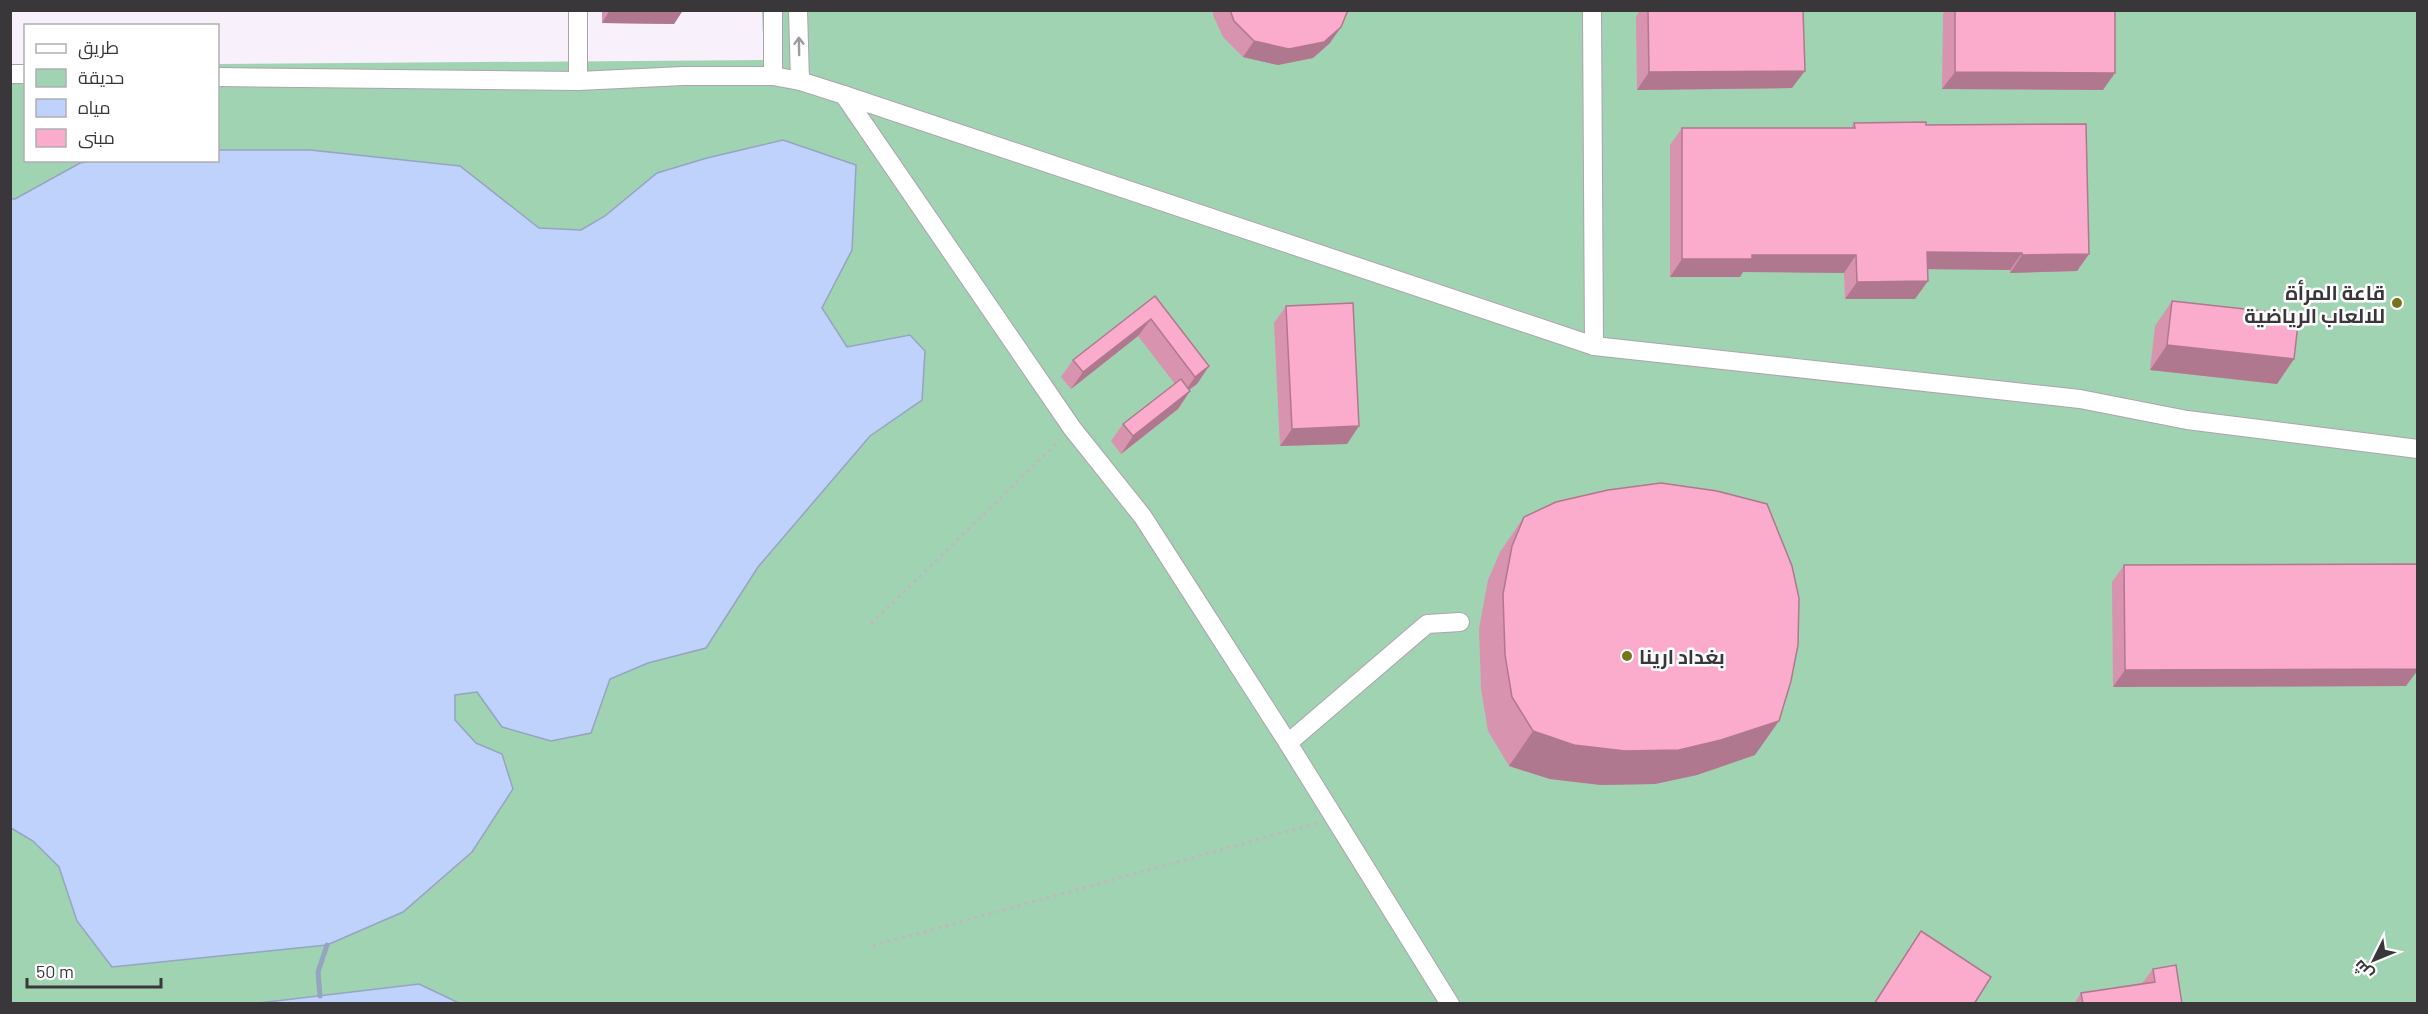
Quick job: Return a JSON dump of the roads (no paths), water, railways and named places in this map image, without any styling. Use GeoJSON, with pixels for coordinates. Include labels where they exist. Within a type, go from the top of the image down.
{"type":"FeatureCollection","features":[{"type":"Feature","properties":{"kind":"street"},"geometry":{"type":"LineString","coordinates":[[578,10],[578,81]]}},
{"type":"Feature","properties":{"kind":"street"},"geometry":{"type":"LineString","coordinates":[[773,10],[773,76]]}},
{"type":"Feature","properties":{"kind":"street"},"geometry":{"type":"LineString","coordinates":[[798,10],[800,81]]}},
{"type":"Feature","properties":{"kind":"street"},"geometry":{"type":"LineString","coordinates":[[1592,10],[1594,346]]}},
{"type":"Feature","properties":{"kind":"street"},"geometry":{"type":"LineString","coordinates":[[219,77],[578,81],[683,75],[773,76],[800,81],[1594,346],[2080,399],[2187,420],[2418,449]]}},
{"type":"Feature","properties":{"kind":"street"},"geometry":{"type":"LineString","coordinates":[[844,96],[1072,428],[1143,517],[1288,743],[1450,1004]]}},
{"type":"Feature","properties":{"kind":"street"},"geometry":{"type":"LineString","coordinates":[[1288,743],[1427,624],[1460,622]]}},
{"type":"Feature","properties":{"kind":"water"},"geometry":{"type":"Polygon","coordinates":[[[783,140],[856,165],[852,250],[822,308],[847,347],[910,335],[925,351],[922,400],[870,436],[758,567],[706,648],[648,663],[610,679],[591,733],[551,741],[502,727],[477,692],[455,695],[455,720],[476,743],[502,754],[513,789],[472,852],[403,912],[327,945],[112,967],[77,921],[59,867],[33,841],[11,828],[11,199],[15,199],[80,163],[219,162],[219,150],[310,150],[460,166],[539,228],[581,230],[605,216],[657,173],[707,158],[783,140]]]}},
{"type":"Feature","properties":{"kind":"water"},"geometry":{"type":"Polygon","coordinates":[[[419,984],[459,1003],[259,1003],[419,984]]]}},
{"type":"Feature","properties":{"kind":"waterway"},"geometry":{"type":"LineString","coordinates":[[320,996],[318,972],[327,945]]}},
{"type":"Feature","properties":{"kind":"place","name":"قاعة المرأة للالعاب الرياضية"},"geometry":{"type":"Point","coordinates":[2397,303]}},
{"type":"Feature","properties":{"kind":"place","name":"بغداد ارينا"},"geometry":{"type":"Point","coordinates":[1627,656]}}]}
